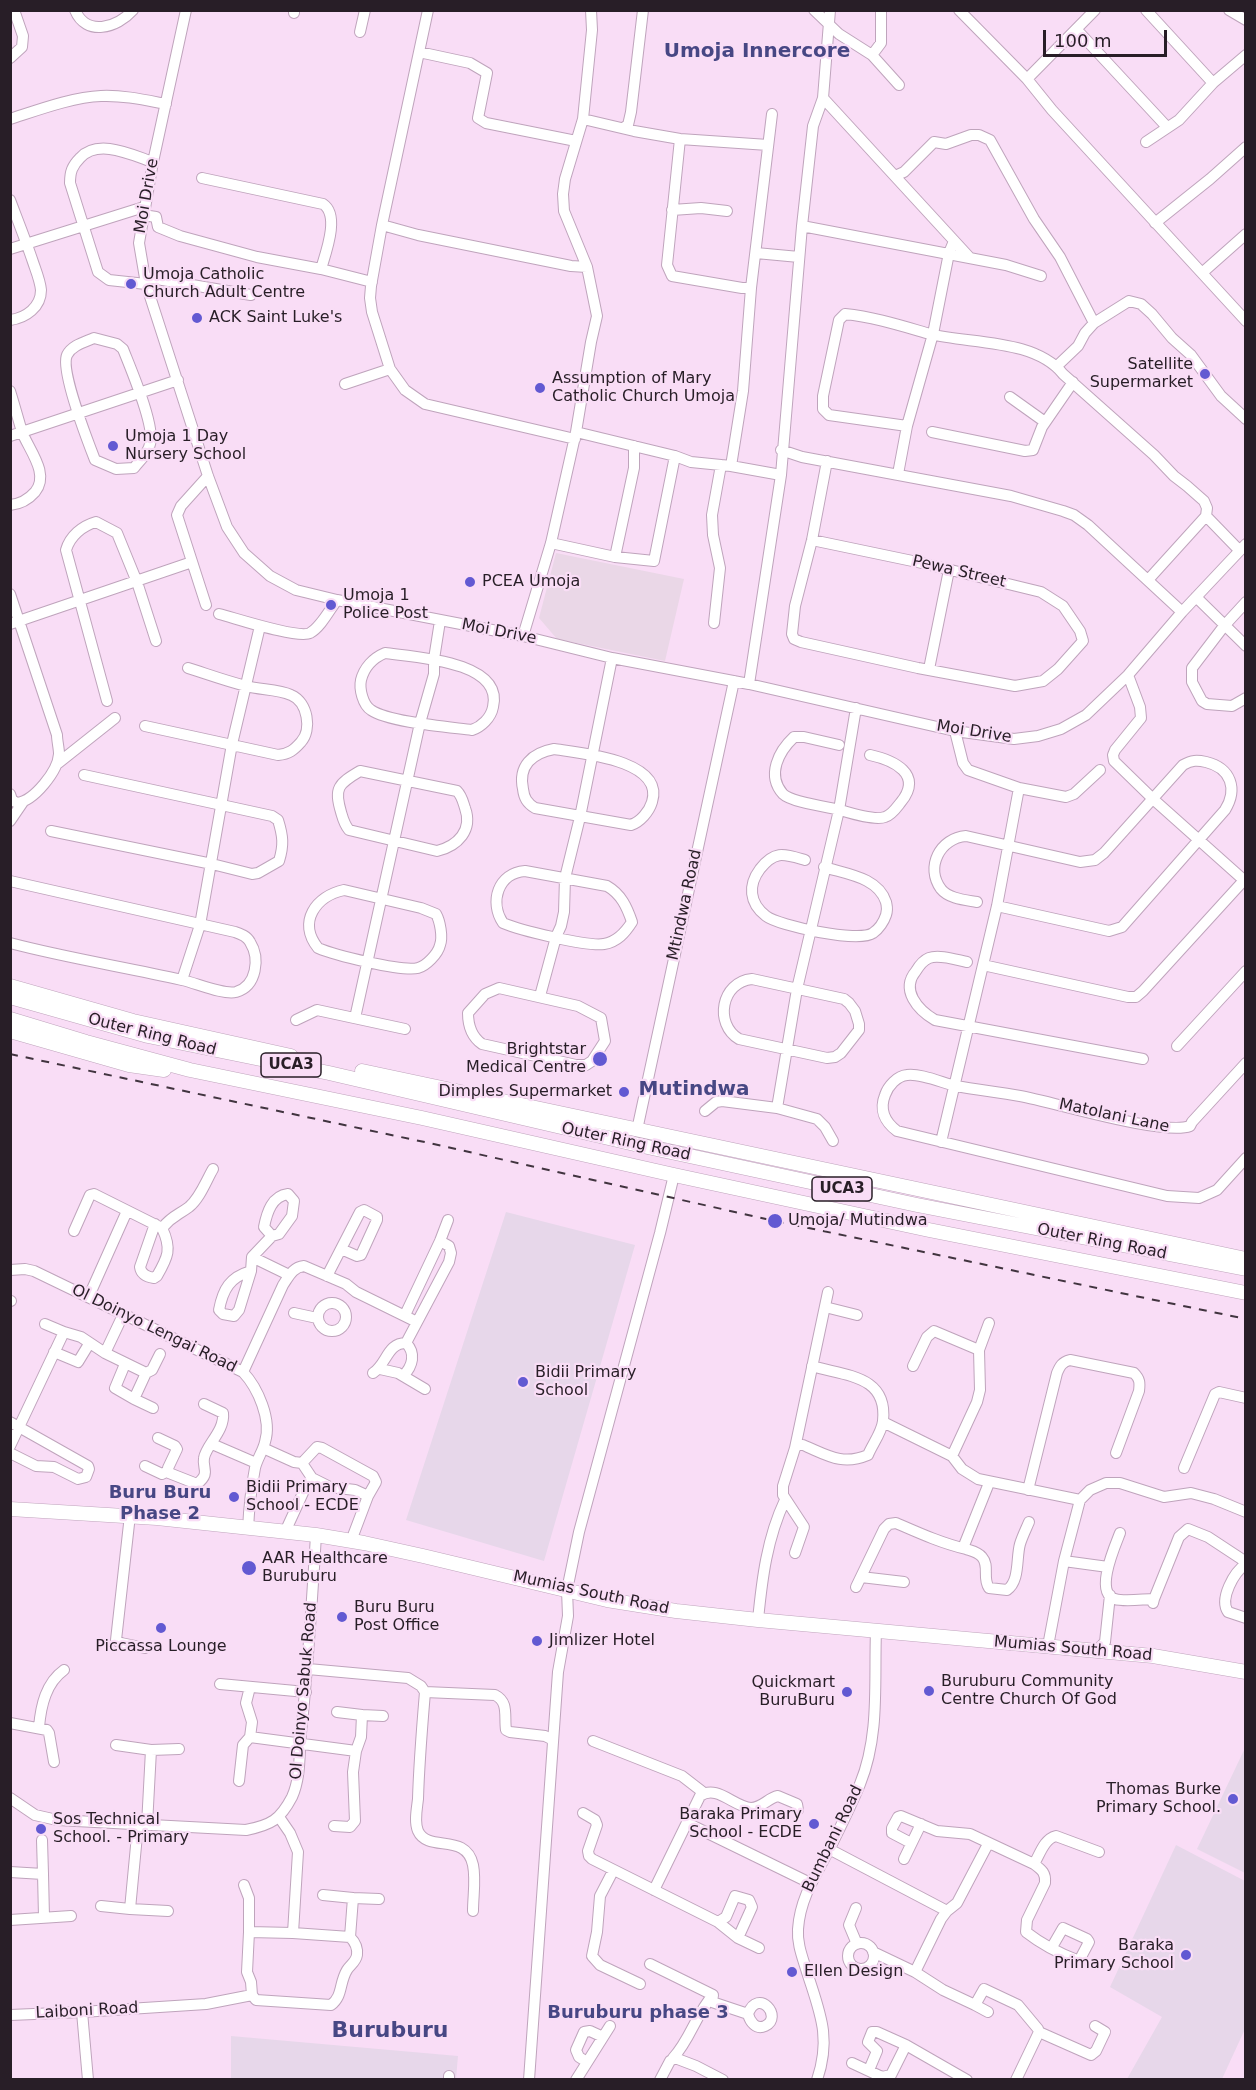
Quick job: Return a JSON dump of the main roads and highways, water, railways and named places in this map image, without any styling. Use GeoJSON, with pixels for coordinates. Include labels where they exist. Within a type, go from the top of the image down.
{"type":"FeatureCollection","features":[{"type":"Feature","properties":{"kind":"main road","name":"UCA3"},"geometry":{"type":"LineString","coordinates":[[10,986],[193,1036],[1245,1259]]}},
{"type":"Feature","properties":{"kind":"main road","name":"Outer Ring Road"},"geometry":{"type":"LineString","coordinates":[[10,997],[211,1050],[329,1073],[585,1134],[907,1203],[1245,1269]]}},
{"type":"Feature","properties":{"kind":"main road","name":"Outer Ring Road"},"geometry":{"type":"LineString","coordinates":[[10,1019],[190,1070],[422,1118],[929,1230],[1245,1293]]}},
{"type":"Feature","properties":{"kind":"main road","name":"Outer Ring Road"},"geometry":{"type":"LineString","coordinates":[[10,1031],[129,1065],[167,1070],[190,1070]]}},
{"type":"Feature","properties":{"kind":"main road"},"geometry":{"type":"LineString","coordinates":[[193,1036],[211,1050]]}},
{"type":"Feature","properties":{"kind":"main road","name":"Mumias South Road"},"geometry":{"type":"LineString","coordinates":[[11,1510],[130,1515],[316,1535],[651,1607],[758,1620],[1154,1656],[1245,1672]]}},
{"type":"Feature","properties":{"kind":"railway"},"geometry":{"type":"LineString","coordinates":[[10,1054],[429,1143],[775,1221],[1246,1319]]}},
{"type":"Feature","properties":{"kind":"place","name":"Umoja Catholic Church Adult Centre"},"geometry":{"type":"Point","coordinates":[131,284]}},
{"type":"Feature","properties":{"kind":"place","name":"ACK Saint Luke's"},"geometry":{"type":"Point","coordinates":[197,318]}},
{"type":"Feature","properties":{"kind":"place","name":"Satellite Supermarket"},"geometry":{"type":"Point","coordinates":[1205,374]}},
{"type":"Feature","properties":{"kind":"place","name":"Assumption of Mary Catholic Church Umoja"},"geometry":{"type":"Point","coordinates":[540,388]}},
{"type":"Feature","properties":{"kind":"place","name":"Umoja 1 Day Nursery School"},"geometry":{"type":"Point","coordinates":[113,446]}},
{"type":"Feature","properties":{"kind":"place","name":"PCEA Umoja"},"geometry":{"type":"Point","coordinates":[470,582]}},
{"type":"Feature","properties":{"kind":"place","name":"Umoja 1 Police Post"},"geometry":{"type":"Point","coordinates":[331,605]}},
{"type":"Feature","properties":{"kind":"place","name":"Brightstar Medical Centre"},"geometry":{"type":"Point","coordinates":[600,1059]}},
{"type":"Feature","properties":{"kind":"place","name":"Dimples Supermarket"},"geometry":{"type":"Point","coordinates":[624,1092]}},
{"type":"Feature","properties":{"kind":"place","name":"Umoja/ Mutindwa"},"geometry":{"type":"Point","coordinates":[775,1221]}},
{"type":"Feature","properties":{"kind":"place","name":"Bidii Primary School"},"geometry":{"type":"Point","coordinates":[523,1382]}},
{"type":"Feature","properties":{"kind":"place","name":"Bidii Primary School - ECDE"},"geometry":{"type":"Point","coordinates":[234,1497]}},
{"type":"Feature","properties":{"kind":"place","name":"AAR Healthcare Buruburu"},"geometry":{"type":"Point","coordinates":[249,1568]}},
{"type":"Feature","properties":{"kind":"place","name":"Buru Buru Post Office"},"geometry":{"type":"Point","coordinates":[342,1617]}},
{"type":"Feature","properties":{"kind":"place","name":"Piccassa Lounge"},"geometry":{"type":"Point","coordinates":[161,1628]}},
{"type":"Feature","properties":{"kind":"place","name":"Jimlizer Hotel"},"geometry":{"type":"Point","coordinates":[537,1641]}},
{"type":"Feature","properties":{"kind":"place","name":"Buruburu Community Centre Church Of God"},"geometry":{"type":"Point","coordinates":[929,1691]}},
{"type":"Feature","properties":{"kind":"place","name":"Quickmart BuruBuru"},"geometry":{"type":"Point","coordinates":[847,1692]}},
{"type":"Feature","properties":{"kind":"place","name":"Thomas Burke Primary School."},"geometry":{"type":"Point","coordinates":[1233,1799]}},
{"type":"Feature","properties":{"kind":"place","name":"Baraka Primary School - ECDE"},"geometry":{"type":"Point","coordinates":[814,1824]}},
{"type":"Feature","properties":{"kind":"place","name":"Sos Technical School. - Primary"},"geometry":{"type":"Point","coordinates":[41,1829]}},
{"type":"Feature","properties":{"kind":"place","name":"Baraka Primary School"},"geometry":{"type":"Point","coordinates":[1186,1955]}},
{"type":"Feature","properties":{"kind":"place","name":"Ellen Design"},"geometry":{"type":"Point","coordinates":[792,1972]}},
{"type":"Feature","properties":{"kind":"district","name":"Umoja Innercore"},"geometry":{"type":"Point","coordinates":[757,52]}},
{"type":"Feature","properties":{"kind":"district","name":"Mutindwa"},"geometry":{"type":"Point","coordinates":[694,1090]}},
{"type":"Feature","properties":{"kind":"district","name":"Buru Buru Phase 2"},"geometry":{"type":"Point","coordinates":[160,1503]}},
{"type":"Feature","properties":{"kind":"district","name":"Buruburu phase 3"},"geometry":{"type":"Point","coordinates":[638,2013]}},
{"type":"Feature","properties":{"kind":"district","name":"Buruburu"},"geometry":{"type":"Point","coordinates":[390,2031]}}]}
